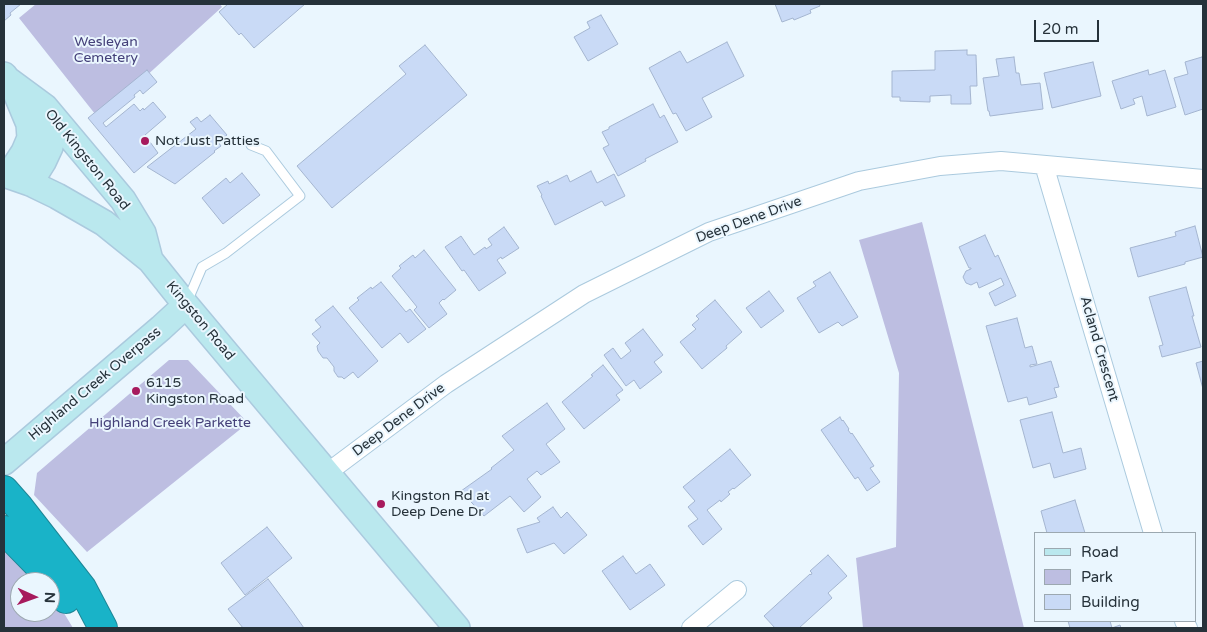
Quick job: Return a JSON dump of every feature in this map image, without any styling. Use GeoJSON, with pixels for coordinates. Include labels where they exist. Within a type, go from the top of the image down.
{"type":"FeatureCollection","features":[{"type":"Feature","properties":{"kind":"highway"},"geometry":{"type":"LineString","coordinates":[[4,490],[82,588],[103,628]]}},
{"type":"Feature","properties":{"kind":"highway"},"geometry":{"type":"LineString","coordinates":[[4,530],[56,583],[84,628]]}},
{"type":"Feature","properties":{"kind":"street","name":"Old Kingston Road"},"geometry":{"type":"LineString","coordinates":[[5,77],[44,107],[123,200],[143,233],[150,260]]}},
{"type":"Feature","properties":{"kind":"street"},"geometry":{"type":"LineString","coordinates":[[5,77],[16,93],[29,124],[30,138],[14,178]]}},
{"type":"Feature","properties":{"kind":"street"},"geometry":{"type":"LineString","coordinates":[[14,178],[43,162],[50,147],[51,125],[44,107]]}},
{"type":"Feature","properties":{"kind":"street","name":"Deep Dene Drive"},"geometry":{"type":"LineString","coordinates":[[327,473],[446,384],[584,294],[709,232],[859,180],[949,165],[1001,161],[1203,178]]}},
{"type":"Feature","properties":{"kind":"street","name":"Acland Crescent"},"geometry":{"type":"LineString","coordinates":[[1044,165],[1153,532]]}},
{"type":"Feature","properties":{"kind":"street","name":"Kingston Road"},"geometry":{"type":"LineString","coordinates":[[14,178],[57,196],[104,224],[150,260],[457,628]]}},
{"type":"Feature","properties":{"kind":"street","name":"Highland Creek Overpass"},"geometry":{"type":"LineString","coordinates":[[4,462],[186,305]]}},
{"type":"Feature","properties":{"kind":"street"},"geometry":{"type":"LineString","coordinates":[[691,628],[737,590]]}},
{"type":"Feature","properties":{"kind":"lane"},"geometry":{"type":"LineString","coordinates":[[186,305],[202,267],[226,253],[300,196],[266,151],[251,145]]}},
{"type":"Feature","properties":{"kind":"green space","name":"Wesleyan Cemetery"},"geometry":{"type":"Polygon","coordinates":[[[36,4],[220,4],[222,7],[99,119],[19,18],[36,4]]]}},
{"type":"Feature","properties":{"kind":"green space"},"geometry":{"type":"Polygon","coordinates":[[[922,222],[1024,628],[863,628],[856,558],[896,547],[899,373],[859,240],[922,222]]]}},
{"type":"Feature","properties":{"kind":"green space","name":"Highland Creek Parkette"},"geometry":{"type":"Polygon","coordinates":[[[169,360],[188,360],[248,423],[87,552],[34,495],[37,473],[169,360]]]}},
{"type":"Feature","properties":{"kind":"green space"},"geometry":{"type":"Polygon","coordinates":[[[4,552],[31,572],[10,572],[10,622],[60,622],[60,607],[73,628],[4,628],[4,552]]]}},
{"type":"Feature","properties":{"kind":"building"},"geometry":{"type":"Polygon","coordinates":[[[4,4],[21,4],[4,21],[4,4]]]}},
{"type":"Feature","properties":{"kind":"building"},"geometry":{"type":"Polygon","coordinates":[[[228,4],[305,4],[254,48],[241,33],[239,35],[219,12],[228,4]]]}},
{"type":"Feature","properties":{"kind":"building"},"geometry":{"type":"Polygon","coordinates":[[[775,4],[819,4],[820,6],[810,10],[811,13],[794,20],[793,18],[782,22],[775,4]]]}},
{"type":"Feature","properties":{"kind":"building"},"geometry":{"type":"Polygon","coordinates":[[[601,15],[618,44],[588,61],[574,37],[590,28],[587,22],[601,15]]]}},
{"type":"Feature","properties":{"kind":"building"},"geometry":{"type":"Polygon","coordinates":[[[727,42],[744,76],[702,98],[712,117],[686,131],[676,113],[673,114],[649,68],[680,51],[687,63],[727,42]]]}},
{"type":"Feature","properties":{"kind":"building"},"geometry":{"type":"Polygon","coordinates":[[[425,45],[467,95],[332,208],[297,166],[406,74],[399,66],[425,45]]]}},
{"type":"Feature","properties":{"kind":"building"},"geometry":{"type":"Polygon","coordinates":[[[967,50],[967,55],[976,55],[977,86],[970,86],[971,104],[951,104],[951,95],[930,96],[930,102],[900,101],[900,97],[892,97],[892,71],[935,70],[935,51],[967,50]]]}},
{"type":"Feature","properties":{"kind":"building"},"geometry":{"type":"Polygon","coordinates":[[[1014,57],[1016,73],[1019,73],[1021,85],[1040,83],[1043,109],[990,116],[983,78],[999,76],[996,59],[1014,57]]]}},
{"type":"Feature","properties":{"kind":"building"},"geometry":{"type":"Polygon","coordinates":[[[1202,57],[1203,109],[1185,115],[1174,78],[1188,74],[1185,62],[1202,57]]]}},
{"type":"Feature","properties":{"kind":"building"},"geometry":{"type":"Polygon","coordinates":[[[1093,62],[1101,96],[1052,108],[1044,73],[1093,62]]]}},
{"type":"Feature","properties":{"kind":"building"},"geometry":{"type":"Polygon","coordinates":[[[147,70],[157,82],[143,94],[140,90],[134,95],[135,97],[103,123],[106,127],[134,104],[140,111],[153,102],[166,117],[145,135],[158,153],[134,173],[88,118],[147,70]]]}},
{"type":"Feature","properties":{"kind":"building"},"geometry":{"type":"Polygon","coordinates":[[[1148,70],[1149,75],[1165,70],[1176,107],[1147,116],[1142,96],[1133,99],[1135,104],[1121,109],[1112,81],[1148,70]]]}},
{"type":"Feature","properties":{"kind":"building"},"geometry":{"type":"Polygon","coordinates":[[[653,104],[660,118],[664,115],[678,142],[618,176],[603,148],[609,145],[602,132],[653,104]]]}},
{"type":"Feature","properties":{"kind":"building"},"geometry":{"type":"Polygon","coordinates":[[[210,115],[227,135],[218,142],[221,146],[215,152],[175,184],[147,167],[196,129],[190,122],[197,117],[201,122],[210,115]]]}},
{"type":"Feature","properties":{"kind":"building"},"geometry":{"type":"Polygon","coordinates":[[[591,171],[597,183],[614,174],[625,196],[605,206],[602,201],[555,225],[537,186],[548,181],[549,184],[567,175],[570,182],[591,171]]]}},
{"type":"Feature","properties":{"kind":"building"},"geometry":{"type":"Polygon","coordinates":[[[242,173],[260,195],[223,224],[202,198],[226,178],[230,183],[242,173]]]}},
{"type":"Feature","properties":{"kind":"building"},"geometry":{"type":"Polygon","coordinates":[[[1195,226],[1203,257],[1138,277],[1130,248],[1176,236],[1175,232],[1195,226]]]}},
{"type":"Feature","properties":{"kind":"building"},"geometry":{"type":"Polygon","coordinates":[[[504,227],[519,248],[502,259],[501,257],[497,260],[506,273],[479,291],[445,247],[461,236],[474,255],[485,247],[486,249],[492,245],[488,239],[504,227]]]}},
{"type":"Feature","properties":{"kind":"building"},"geometry":{"type":"Polygon","coordinates":[[[985,235],[995,257],[998,255],[1016,296],[995,306],[989,293],[1004,285],[1001,278],[979,288],[977,282],[971,285],[966,283],[963,277],[966,271],[971,268],[969,268],[959,247],[985,235]]]}},
{"type":"Feature","properties":{"kind":"building"},"geometry":{"type":"Polygon","coordinates":[[[424,250],[456,290],[439,303],[447,314],[429,328],[414,310],[417,307],[392,276],[401,268],[399,266],[413,255],[415,258],[424,250]]]}},
{"type":"Feature","properties":{"kind":"building"},"geometry":{"type":"Polygon","coordinates":[[[830,272],[858,317],[842,326],[838,322],[819,333],[797,298],[816,286],[813,282],[830,272]]]}},
{"type":"Feature","properties":{"kind":"building"},"geometry":{"type":"Polygon","coordinates":[[[381,282],[406,312],[410,309],[426,329],[408,343],[400,333],[382,348],[349,308],[359,300],[357,298],[381,282]]]}},
{"type":"Feature","properties":{"kind":"building"},"geometry":{"type":"Polygon","coordinates":[[[1186,287],[1201,347],[1162,357],[1159,346],[1163,345],[1149,297],[1186,287]]]}},
{"type":"Feature","properties":{"kind":"building"},"geometry":{"type":"Polygon","coordinates":[[[769,291],[784,311],[761,328],[746,308],[769,291]]]}},
{"type":"Feature","properties":{"kind":"building"},"geometry":{"type":"Polygon","coordinates":[[[715,300],[742,332],[726,346],[727,348],[702,369],[680,342],[696,329],[692,325],[699,319],[696,316],[715,300]]]}},
{"type":"Feature","properties":{"kind":"building"},"geometry":{"type":"Polygon","coordinates":[[[333,306],[378,361],[358,378],[353,372],[344,379],[338,377],[334,367],[318,351],[317,346],[320,343],[312,334],[321,327],[315,320],[333,306]]]}},
{"type":"Feature","properties":{"kind":"building"},"geometry":{"type":"Polygon","coordinates":[[[1017,318],[1025,348],[1032,346],[1037,364],[1030,365],[1030,367],[1051,361],[1059,387],[1054,388],[1057,397],[1029,405],[1027,397],[1008,402],[986,326],[1017,318]]]}},
{"type":"Feature","properties":{"kind":"building"},"geometry":{"type":"Polygon","coordinates":[[[643,329],[663,355],[654,362],[662,372],[640,389],[634,380],[626,386],[604,355],[613,348],[621,359],[631,351],[625,343],[643,329]]]}},
{"type":"Feature","properties":{"kind":"building"},"geometry":{"type":"Polygon","coordinates":[[[1203,361],[1203,389],[1196,363],[1203,361]]]}},
{"type":"Feature","properties":{"kind":"building"},"geometry":{"type":"Polygon","coordinates":[[[603,365],[623,390],[616,395],[620,400],[584,429],[562,402],[603,365]]]}},
{"type":"Feature","properties":{"kind":"building"},"geometry":{"type":"Polygon","coordinates":[[[547,403],[565,429],[546,444],[560,462],[541,475],[537,471],[527,479],[541,497],[524,512],[510,496],[484,516],[461,491],[492,469],[514,450],[502,436],[547,403]]]}},
{"type":"Feature","properties":{"kind":"building"},"geometry":{"type":"Polygon","coordinates":[[[1052,412],[1063,453],[1081,448],[1086,469],[1054,478],[1050,463],[1033,468],[1020,420],[1052,412]]]}},
{"type":"Feature","properties":{"kind":"building"},"geometry":{"type":"Polygon","coordinates":[[[840,417],[874,466],[870,468],[880,482],[867,491],[858,477],[855,479],[821,430],[840,417]]]}},
{"type":"Feature","properties":{"kind":"building"},"geometry":{"type":"Polygon","coordinates":[[[730,449],[751,475],[728,492],[730,494],[721,502],[720,500],[707,510],[722,529],[703,545],[688,526],[698,519],[688,507],[695,501],[683,487],[730,449]]]}},
{"type":"Feature","properties":{"kind":"building"},"geometry":{"type":"Polygon","coordinates":[[[1075,500],[1085,532],[1047,532],[1041,511],[1075,500]]]}},
{"type":"Feature","properties":{"kind":"building"},"geometry":{"type":"Polygon","coordinates":[[[553,507],[561,518],[567,512],[587,535],[564,554],[554,543],[527,553],[517,529],[540,522],[537,518],[553,507]]]}},
{"type":"Feature","properties":{"kind":"building"},"geometry":{"type":"Polygon","coordinates":[[[267,527],[292,558],[245,595],[221,563],[267,527]]]}},
{"type":"Feature","properties":{"kind":"building"},"geometry":{"type":"Polygon","coordinates":[[[828,555],[847,576],[828,593],[832,598],[799,628],[775,628],[764,616],[811,575],[810,571],[828,555]]]}},
{"type":"Feature","properties":{"kind":"building"},"geometry":{"type":"Polygon","coordinates":[[[623,556],[636,574],[650,564],[665,585],[630,610],[602,571],[623,556]]]}},
{"type":"Feature","properties":{"kind":"building"},"geometry":{"type":"Polygon","coordinates":[[[268,579],[304,628],[243,628],[228,609],[268,579]]]}},
{"type":"Feature","properties":{"kind":"building"},"geometry":{"type":"Polygon","coordinates":[[[1068,622],[1110,622],[1112,628],[1070,628],[1068,622]]]}},
{"type":"Feature","properties":{"kind":"place","name":"Not Just Patties"},"geometry":{"type":"Point","coordinates":[145,141]}},
{"type":"Feature","properties":{"kind":"place","name":"6115 Kingston Road"},"geometry":{"type":"Point","coordinates":[136,391]}},
{"type":"Feature","properties":{"kind":"place","name":"Kingston Rd at Deep Dene Dr"},"geometry":{"type":"Point","coordinates":[381,504]}}]}
